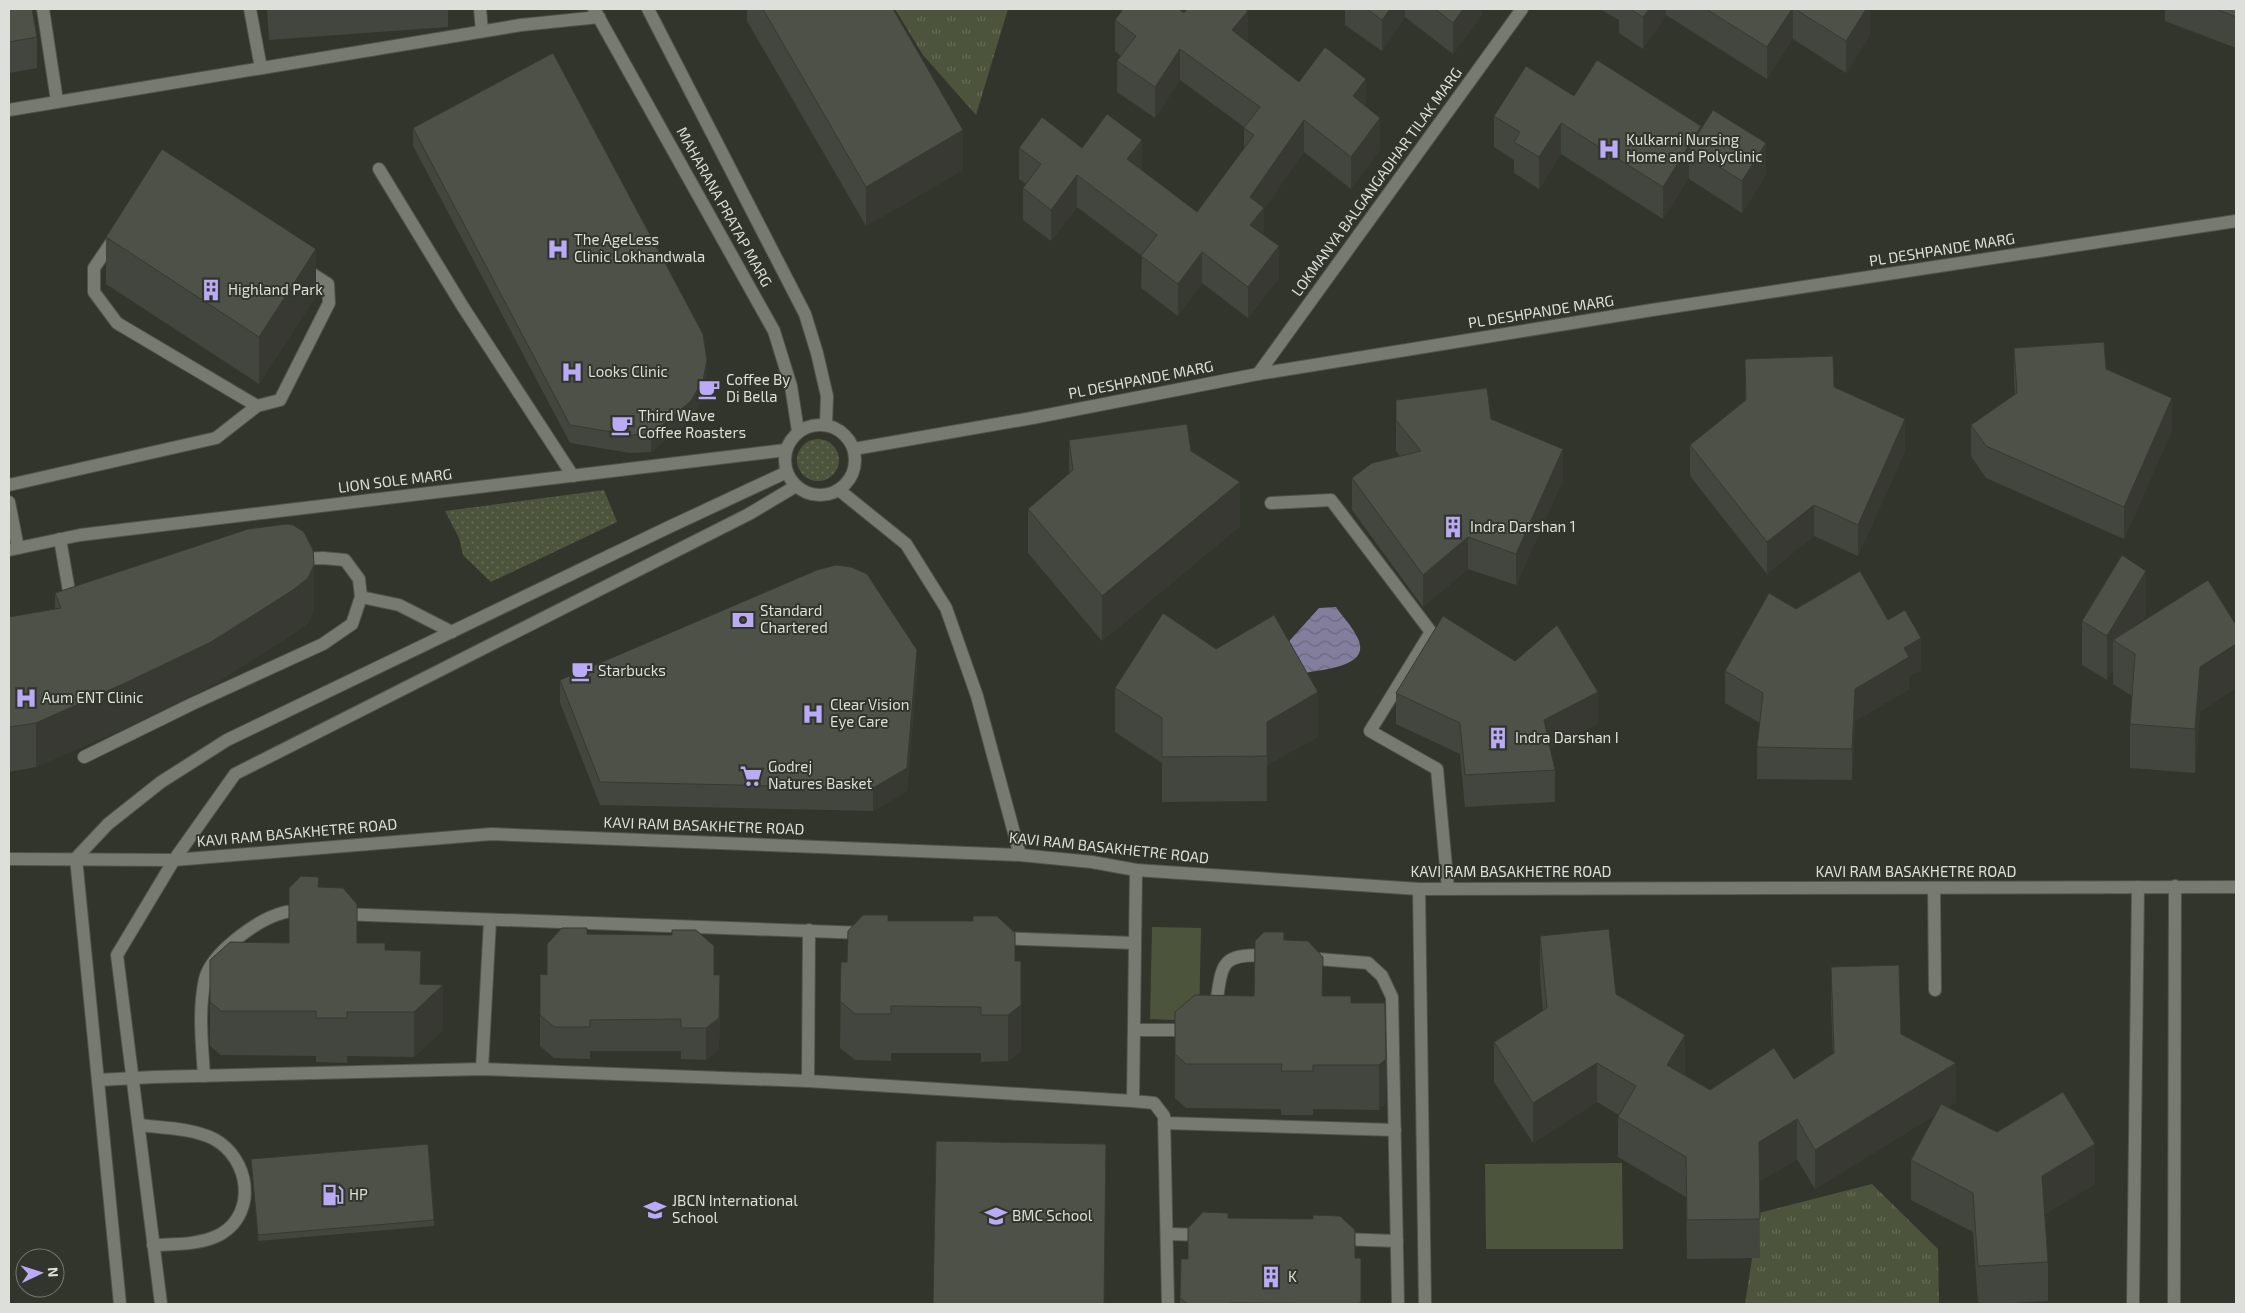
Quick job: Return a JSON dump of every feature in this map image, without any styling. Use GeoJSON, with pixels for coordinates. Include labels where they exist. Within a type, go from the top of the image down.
{"type":"FeatureCollection","features":[{"type":"Feature","properties":{"kind":"street"},"geometry":{"type":"LineString","coordinates":[[42,9],[57,101]]}},
{"type":"Feature","properties":{"kind":"street"},"geometry":{"type":"LineString","coordinates":[[250,9],[261,68]]}},
{"type":"Feature","properties":{"kind":"street"},"geometry":{"type":"LineString","coordinates":[[480,9],[482,32]]}},
{"type":"Feature","properties":{"kind":"street","name":"MAHARANA PRATAP MARG"},"geometry":{"type":"LineString","coordinates":[[648,9],[805,314],[827,396],[826,424]]}},
{"type":"Feature","properties":{"kind":"street","name":"LOKMANYA BALGANGADHAR TILAK MARG"},"geometry":{"type":"LineString","coordinates":[[1258,374],[1522,9]]}},
{"type":"Feature","properties":{"kind":"street"},"geometry":{"type":"LineString","coordinates":[[9,110],[597,13]]}},
{"type":"Feature","properties":{"kind":"street","name":"MAHARANA PRATAP MARG"},"geometry":{"type":"LineString","coordinates":[[597,13],[774,331],[791,386],[798,431]]}},
{"type":"Feature","properties":{"kind":"street"},"geometry":{"type":"LineString","coordinates":[[379,170],[463,307],[573,476]]}},
{"type":"Feature","properties":{"kind":"street","name":"PL DESHPANDE MARG"},"geometry":{"type":"LineString","coordinates":[[854,450],[1258,374],[1652,310],[2236,221]]}},
{"type":"Feature","properties":{"kind":"street"},"geometry":{"type":"LineString","coordinates":[[121,228],[94,268],[94,292],[117,323],[257,406]]}},
{"type":"Feature","properties":{"kind":"street"},"geometry":{"type":"LineString","coordinates":[[9,485],[216,438],[257,406],[280,400],[329,303],[328,284],[295,262]]}},
{"type":"Feature","properties":{"kind":"street"},"geometry":{"type":"LineString","coordinates":[[826,424],[845,435],[854,450],[856,464],[850,479],[839,490],[825,495],[810,494],[796,486],[787,472],[784,461],[786,450],[798,431],[815,425],[826,424]]}},
{"type":"Feature","properties":{"kind":"street","name":"LION SOLE MARG"},"geometry":{"type":"LineString","coordinates":[[14,549],[80,535],[786,450]]}},
{"type":"Feature","properties":{"kind":"street"},"geometry":{"type":"LineString","coordinates":[[120,1304],[76,858],[108,824],[161,782],[227,740],[787,472]]}},
{"type":"Feature","properties":{"kind":"street"},"geometry":{"type":"LineString","coordinates":[[161,1304],[117,955],[174,860],[235,774],[749,514],[796,486]]}},
{"type":"Feature","properties":{"kind":"street"},"geometry":{"type":"LineString","coordinates":[[839,490],[906,544],[946,608],[977,696],[1020,855]]}},
{"type":"Feature","properties":{"kind":"street"},"geometry":{"type":"LineString","coordinates":[[1271,503],[1331,500],[1431,632],[1370,730],[1437,768],[1448,889]]}},
{"type":"Feature","properties":{"kind":"street"},"geometry":{"type":"LineString","coordinates":[[9,502],[14,549]]}},
{"type":"Feature","properties":{"kind":"street"},"geometry":{"type":"LineString","coordinates":[[60,539],[72,593]]}},
{"type":"Feature","properties":{"kind":"street"},"geometry":{"type":"LineString","coordinates":[[84,757],[192,704],[323,644],[352,624],[361,597],[359,579],[345,560],[323,558],[282,560]]}},
{"type":"Feature","properties":{"kind":"street"},"geometry":{"type":"LineString","coordinates":[[361,597],[399,604],[452,632]]}},
{"type":"Feature","properties":{"kind":"street","name":"KAVI RAM BASAKHETRE ROAD"},"geometry":{"type":"LineString","coordinates":[[9,860],[76,858],[174,860],[491,834],[1020,855],[1092,862],[1136,870],[1419,889],[2236,887]]}},
{"type":"Feature","properties":{"kind":"street"},"geometry":{"type":"LineString","coordinates":[[1133,1101],[1136,870]]}},
{"type":"Feature","properties":{"kind":"street"},"geometry":{"type":"LineString","coordinates":[[2174,1304],[2175,886]]}},
{"type":"Feature","properties":{"kind":"street"},"geometry":{"type":"LineString","coordinates":[[2133,1304],[2138,887]]}},
{"type":"Feature","properties":{"kind":"street"},"geometry":{"type":"LineString","coordinates":[[1934,888],[1935,990]]}},
{"type":"Feature","properties":{"kind":"street"},"geometry":{"type":"LineString","coordinates":[[1419,889],[1425,1304]]}},
{"type":"Feature","properties":{"kind":"street"},"geometry":{"type":"LineString","coordinates":[[204,1076],[200,1005],[205,977],[214,963],[249,928],[269,917],[284,912],[878,933]]}},
{"type":"Feature","properties":{"kind":"street"},"geometry":{"type":"LineString","coordinates":[[482,1069],[490,920]]}},
{"type":"Feature","properties":{"kind":"street"},"geometry":{"type":"LineString","coordinates":[[808,1081],[809,930]]}},
{"type":"Feature","properties":{"kind":"street"},"geometry":{"type":"LineString","coordinates":[[986,938],[1134,943]]}},
{"type":"Feature","properties":{"kind":"street"},"geometry":{"type":"LineString","coordinates":[[1134,1030],[1196,1030],[1207,1025],[1215,1011],[1222,968],[1233,957],[1250,954],[1368,963],[1382,976],[1392,997],[1398,1304]]}},
{"type":"Feature","properties":{"kind":"street"},"geometry":{"type":"LineString","coordinates":[[98,1080],[482,1069],[808,1081],[1154,1103],[1164,1116],[1168,1304]]}},
{"type":"Feature","properties":{"kind":"street"},"geometry":{"type":"LineString","coordinates":[[1164,1123],[1395,1130]]}},
{"type":"Feature","properties":{"kind":"street"},"geometry":{"type":"LineString","coordinates":[[139,1125],[198,1133],[215,1140],[232,1152],[244,1174],[244,1206],[235,1221],[222,1233],[203,1241],[153,1245]]}},
{"type":"Feature","properties":{"kind":"street"},"geometry":{"type":"LineString","coordinates":[[1167,1234],[1215,1236]]}},
{"type":"Feature","properties":{"kind":"street"},"geometry":{"type":"LineString","coordinates":[[1330,1239],[1397,1241]]}},
{"type":"Feature","properties":{"kind":"green space"},"geometry":{"type":"Polygon","coordinates":[[[895,9],[1008,9],[976,115],[923,55],[895,9]]]}},
{"type":"Feature","properties":{"kind":"green space"},"geometry":{"type":"Polygon","coordinates":[[[814,439],[822,439],[833,445],[839,460],[833,475],[822,481],[814,481],[803,475],[797,464],[797,456],[803,445],[814,439]]]}},
{"type":"Feature","properties":{"kind":"green space"},"geometry":{"type":"Polygon","coordinates":[[[604,490],[617,522],[491,582],[463,555],[459,538],[445,511],[604,490]]]}},
{"type":"Feature","properties":{"kind":"green space"},"geometry":{"type":"Polygon","coordinates":[[[1152,927],[1201,928],[1199,1021],[1150,1019],[1152,927]]]}},
{"type":"Feature","properties":{"kind":"green space"},"geometry":{"type":"Polygon","coordinates":[[[1622,1163],[1623,1249],[1486,1249],[1485,1164],[1622,1163]]]}},
{"type":"Feature","properties":{"kind":"green space"},"geometry":{"type":"Polygon","coordinates":[[[1872,1184],[1938,1249],[1939,1304],[1745,1304],[1759,1213],[1872,1184]]]}},
{"type":"Feature","properties":{"kind":"water"},"geometry":{"type":"Polygon","coordinates":[[[1336,607],[1356,635],[1360,646],[1358,654],[1352,661],[1343,665],[1300,674],[1284,647],[1319,608],[1336,607]]]}},
{"type":"Feature","properties":{"kind":"building"},"geometry":{"type":"Polygon","coordinates":[[[9,9],[32,9],[37,37],[9,42],[9,9]]]}},
{"type":"Feature","properties":{"kind":"building"},"geometry":{"type":"Polygon","coordinates":[[[763,9],[893,9],[963,130],[866,187],[763,9]]]}},
{"type":"Feature","properties":{"kind":"building"},"geometry":{"type":"Polygon","coordinates":[[[1123,9],[1179,9],[1184,13],[1187,9],[1245,9],[1248,11],[1232,30],[1299,82],[1325,47],[1366,79],[1353,96],[1380,118],[1351,157],[1304,120],[1250,197],[1264,208],[1250,225],[1279,246],[1248,287],[1202,252],[1178,284],[1141,256],[1157,235],[1077,175],[1051,210],[1023,188],[1041,164],[1019,148],[1042,117],[1082,148],[1107,114],[1142,140],[1127,159],[1197,212],[1254,135],[1244,128],[1260,107],[1180,49],[1155,87],[1117,61],[1136,36],[1115,20],[1123,9]]]}},
{"type":"Feature","properties":{"kind":"building"},"geometry":{"type":"Polygon","coordinates":[[[1367,9],[1390,9],[1382,20],[1367,9]]]}},
{"type":"Feature","properties":{"kind":"building"},"geometry":{"type":"Polygon","coordinates":[[[1435,9],[1463,9],[1453,23],[1435,9]]]}},
{"type":"Feature","properties":{"kind":"building"},"geometry":{"type":"Polygon","coordinates":[[[1630,9],[1649,9],[1643,17],[1630,9]]]}},
{"type":"Feature","properties":{"kind":"building"},"geometry":{"type":"Polygon","coordinates":[[[1706,9],[1792,9],[1767,47],[1706,9]]]}},
{"type":"Feature","properties":{"kind":"building"},"geometry":{"type":"Polygon","coordinates":[[[1795,9],[1866,9],[1846,41],[1795,9]]]}},
{"type":"Feature","properties":{"kind":"building"},"geometry":{"type":"Polygon","coordinates":[[[2216,9],[2236,9],[2236,17],[2216,9]]]}},
{"type":"Feature","properties":{"kind":"building","name":"The AgeLess Clinic Lokhandwala"},"geometry":{"type":"Polygon","coordinates":[[[553,53],[703,334],[707,360],[703,380],[691,401],[651,434],[630,435],[570,425],[413,128],[553,53]]]}},
{"type":"Feature","properties":{"kind":"building"},"geometry":{"type":"Polygon","coordinates":[[[1597,60],[1701,126],[1663,187],[1561,123],[1539,157],[1514,142],[1520,132],[1494,116],[1526,66],[1574,96],[1597,60]]]}},
{"type":"Feature","properties":{"kind":"building"},"geometry":{"type":"Polygon","coordinates":[[[1713,110],[1766,143],[1742,181],[1689,148],[1713,110]]]}},
{"type":"Feature","properties":{"kind":"building"},"geometry":{"type":"Polygon","coordinates":[[[162,149],[316,249],[259,337],[106,237],[162,149]]]}},
{"type":"Feature","properties":{"kind":"building"},"geometry":{"type":"Polygon","coordinates":[[[2104,342],[2106,369],[2172,398],[2124,507],[1986,446],[1971,425],[2017,393],[2014,348],[2104,342]]]}},
{"type":"Feature","properties":{"kind":"building"},"geometry":{"type":"Polygon","coordinates":[[[1833,356],[1834,387],[1905,419],[1858,525],[1814,505],[1767,542],[1690,445],[1746,400],[1745,359],[1833,356]]]}},
{"type":"Feature","properties":{"kind":"building","name":"Indra Darshan 1"},"geometry":{"type":"Polygon","coordinates":[[[1487,388],[1491,419],[1563,449],[1516,554],[1468,537],[1423,575],[1352,478],[1372,463],[1421,451],[1396,420],[1396,400],[1487,388]]]}},
{"type":"Feature","properties":{"kind":"building"},"geometry":{"type":"Polygon","coordinates":[[[1187,424],[1191,451],[1240,482],[1102,596],[1028,509],[1073,470],[1069,440],[1187,424]]]}},
{"type":"Feature","properties":{"kind":"building"},"geometry":{"type":"Polygon","coordinates":[[[286,524],[293,525],[304,532],[313,550],[314,565],[308,578],[293,590],[211,642],[36,723],[9,727],[9,617],[61,608],[55,593],[248,529],[286,524]]]}},
{"type":"Feature","properties":{"kind":"building"},"geometry":{"type":"Polygon","coordinates":[[[2122,555],[2146,571],[2107,636],[2082,621],[2122,555]]]}},
{"type":"Feature","properties":{"kind":"building"},"geometry":{"type":"Polygon","coordinates":[[[836,565],[851,567],[867,574],[917,650],[907,768],[873,788],[600,782],[560,680],[817,570],[836,565]]]}},
{"type":"Feature","properties":{"kind":"building"},"geometry":{"type":"Polygon","coordinates":[[[1860,571],[1888,620],[1905,610],[1921,638],[1904,648],[1909,657],[1855,689],[1852,749],[1757,747],[1763,693],[1725,671],[1769,593],[1796,609],[1860,571]]]}},
{"type":"Feature","properties":{"kind":"building"},"geometry":{"type":"Polygon","coordinates":[[[2208,580],[2236,625],[2236,644],[2200,667],[2195,729],[2130,724],[2135,654],[2113,640],[2208,580]]]}},
{"type":"Feature","properties":{"kind":"building"},"geometry":{"type":"Polygon","coordinates":[[[1163,613],[1216,649],[1274,615],[1318,692],[1267,722],[1267,756],[1162,757],[1162,718],[1115,688],[1163,613]]]}},
{"type":"Feature","properties":{"kind":"building","name":"Indra Darshan I"},"geometry":{"type":"Polygon","coordinates":[[[1443,616],[1515,661],[1557,625],[1598,692],[1544,720],[1555,770],[1465,775],[1460,723],[1396,693],[1443,616]]]}},
{"type":"Feature","properties":{"kind":"building"},"geometry":{"type":"Polygon","coordinates":[[[301,876],[319,877],[318,887],[343,888],[357,904],[357,943],[385,943],[385,950],[421,951],[420,984],[443,985],[414,1012],[347,1012],[347,1018],[316,1018],[316,1011],[221,1011],[210,1002],[210,960],[230,942],[289,943],[289,888],[301,876]]]}},
{"type":"Feature","properties":{"kind":"building"},"geometry":{"type":"Polygon","coordinates":[[[863,915],[888,915],[888,921],[973,921],[973,916],[997,916],[1015,933],[1015,961],[1021,961],[1021,1005],[1008,1015],[981,1015],[981,1007],[891,1006],[891,1014],[855,1014],[840,1001],[841,962],[847,962],[848,931],[863,915]]]}},
{"type":"Feature","properties":{"kind":"building"},"geometry":{"type":"Polygon","coordinates":[[[562,928],[587,928],[587,934],[672,935],[672,930],[696,930],[714,946],[714,975],[720,975],[719,1018],[706,1028],[681,1028],[681,1019],[590,1020],[590,1027],[554,1027],[540,1015],[540,974],[547,975],[547,944],[562,928]]]}},
{"type":"Feature","properties":{"kind":"building"},"geometry":{"type":"Polygon","coordinates":[[[1609,929],[1616,994],[1685,1035],[1667,1065],[1710,1090],[1774,1048],[1794,1079],[1834,1053],[1831,967],[1899,965],[1901,1034],[1956,1063],[1815,1150],[1797,1119],[1759,1142],[1760,1219],[1687,1220],[1686,1157],[1618,1117],[1636,1086],[1597,1063],[1533,1103],[1494,1042],[1547,1008],[1540,936],[1609,929]]]}},
{"type":"Feature","properties":{"kind":"building"},"geometry":{"type":"Polygon","coordinates":[[[1264,932],[1284,932],[1284,940],[1308,941],[1323,957],[1322,996],[1351,996],[1351,1003],[1385,1003],[1386,1059],[1379,1065],[1313,1065],[1313,1071],[1281,1071],[1282,1064],[1186,1064],[1175,1054],[1175,1012],[1195,995],[1254,996],[1255,941],[1264,932]]]}},
{"type":"Feature","properties":{"kind":"building"},"geometry":{"type":"Polygon","coordinates":[[[2063,1092],[2095,1144],[2042,1176],[2048,1262],[1978,1266],[1973,1193],[1911,1160],[1941,1104],[1997,1132],[2063,1092]]]}},
{"type":"Feature","properties":{"kind":"building"},"geometry":{"type":"Polygon","coordinates":[[[936,1141],[1106,1144],[1104,1304],[933,1304],[936,1141]]]}},
{"type":"Feature","properties":{"kind":"building"},"geometry":{"type":"Polygon","coordinates":[[[428,1144],[434,1220],[258,1235],[251,1159],[428,1144]]]}},
{"type":"Feature","properties":{"kind":"building"},"geometry":{"type":"Polygon","coordinates":[[[1203,1212],[1228,1213],[1228,1218],[1313,1219],[1313,1215],[1340,1216],[1355,1230],[1355,1258],[1361,1258],[1361,1302],[1358,1304],[1188,1304],[1180,1298],[1181,1259],[1188,1259],[1188,1228],[1203,1212]]]}},
{"type":"Feature","properties":{"kind":"place","name":"Kulkarni Nursing Home and Polyclinic"},"geometry":{"type":"Point","coordinates":[1609,149]}},
{"type":"Feature","properties":{"kind":"place","name":"The AgeLess Clinic Lokhandwala"},"geometry":{"type":"Point","coordinates":[558,249]}},
{"type":"Feature","properties":{"kind":"place","name":"Highland Park"},"geometry":{"type":"Point","coordinates":[211,290]}},
{"type":"Feature","properties":{"kind":"place","name":"Looks Clinic"},"geometry":{"type":"Point","coordinates":[572,372]}},
{"type":"Feature","properties":{"kind":"place","name":"Coffee By Di Bella"},"geometry":{"type":"Point","coordinates":[709,389]}},
{"type":"Feature","properties":{"kind":"place","name":"Third Wave Coffee Roasters"},"geometry":{"type":"Point","coordinates":[622,425]}},
{"type":"Feature","properties":{"kind":"place","name":"Indra Darshan 1"},"geometry":{"type":"Point","coordinates":[1453,527]}},
{"type":"Feature","properties":{"kind":"place","name":"Standard Chartered"},"geometry":{"type":"Point","coordinates":[743,620]}},
{"type":"Feature","properties":{"kind":"place","name":"Starbucks"},"geometry":{"type":"Point","coordinates":[582,671]}},
{"type":"Feature","properties":{"kind":"place","name":"Aum ENT Clinic"},"geometry":{"type":"Point","coordinates":[26,698]}},
{"type":"Feature","properties":{"kind":"place","name":"Clear Vision Eye Care"},"geometry":{"type":"Point","coordinates":[813,714]}},
{"type":"Feature","properties":{"kind":"place","name":"Indra Darshan I"},"geometry":{"type":"Point","coordinates":[1498,738]}},
{"type":"Feature","properties":{"kind":"place","name":"Godrej Natures Basket"},"geometry":{"type":"Point","coordinates":[751,776]}},
{"type":"Feature","properties":{"kind":"place","name":"HP"},"geometry":{"type":"Point","coordinates":[333,1195]}},
{"type":"Feature","properties":{"kind":"place","name":"JBCN International School"},"geometry":{"type":"Point","coordinates":[655,1210]}},
{"type":"Feature","properties":{"kind":"place","name":"BMC School"},"geometry":{"type":"Point","coordinates":[996,1216]}},
{"type":"Feature","properties":{"kind":"place","name":"K"},"geometry":{"type":"Point","coordinates":[1271,1277]}}]}
